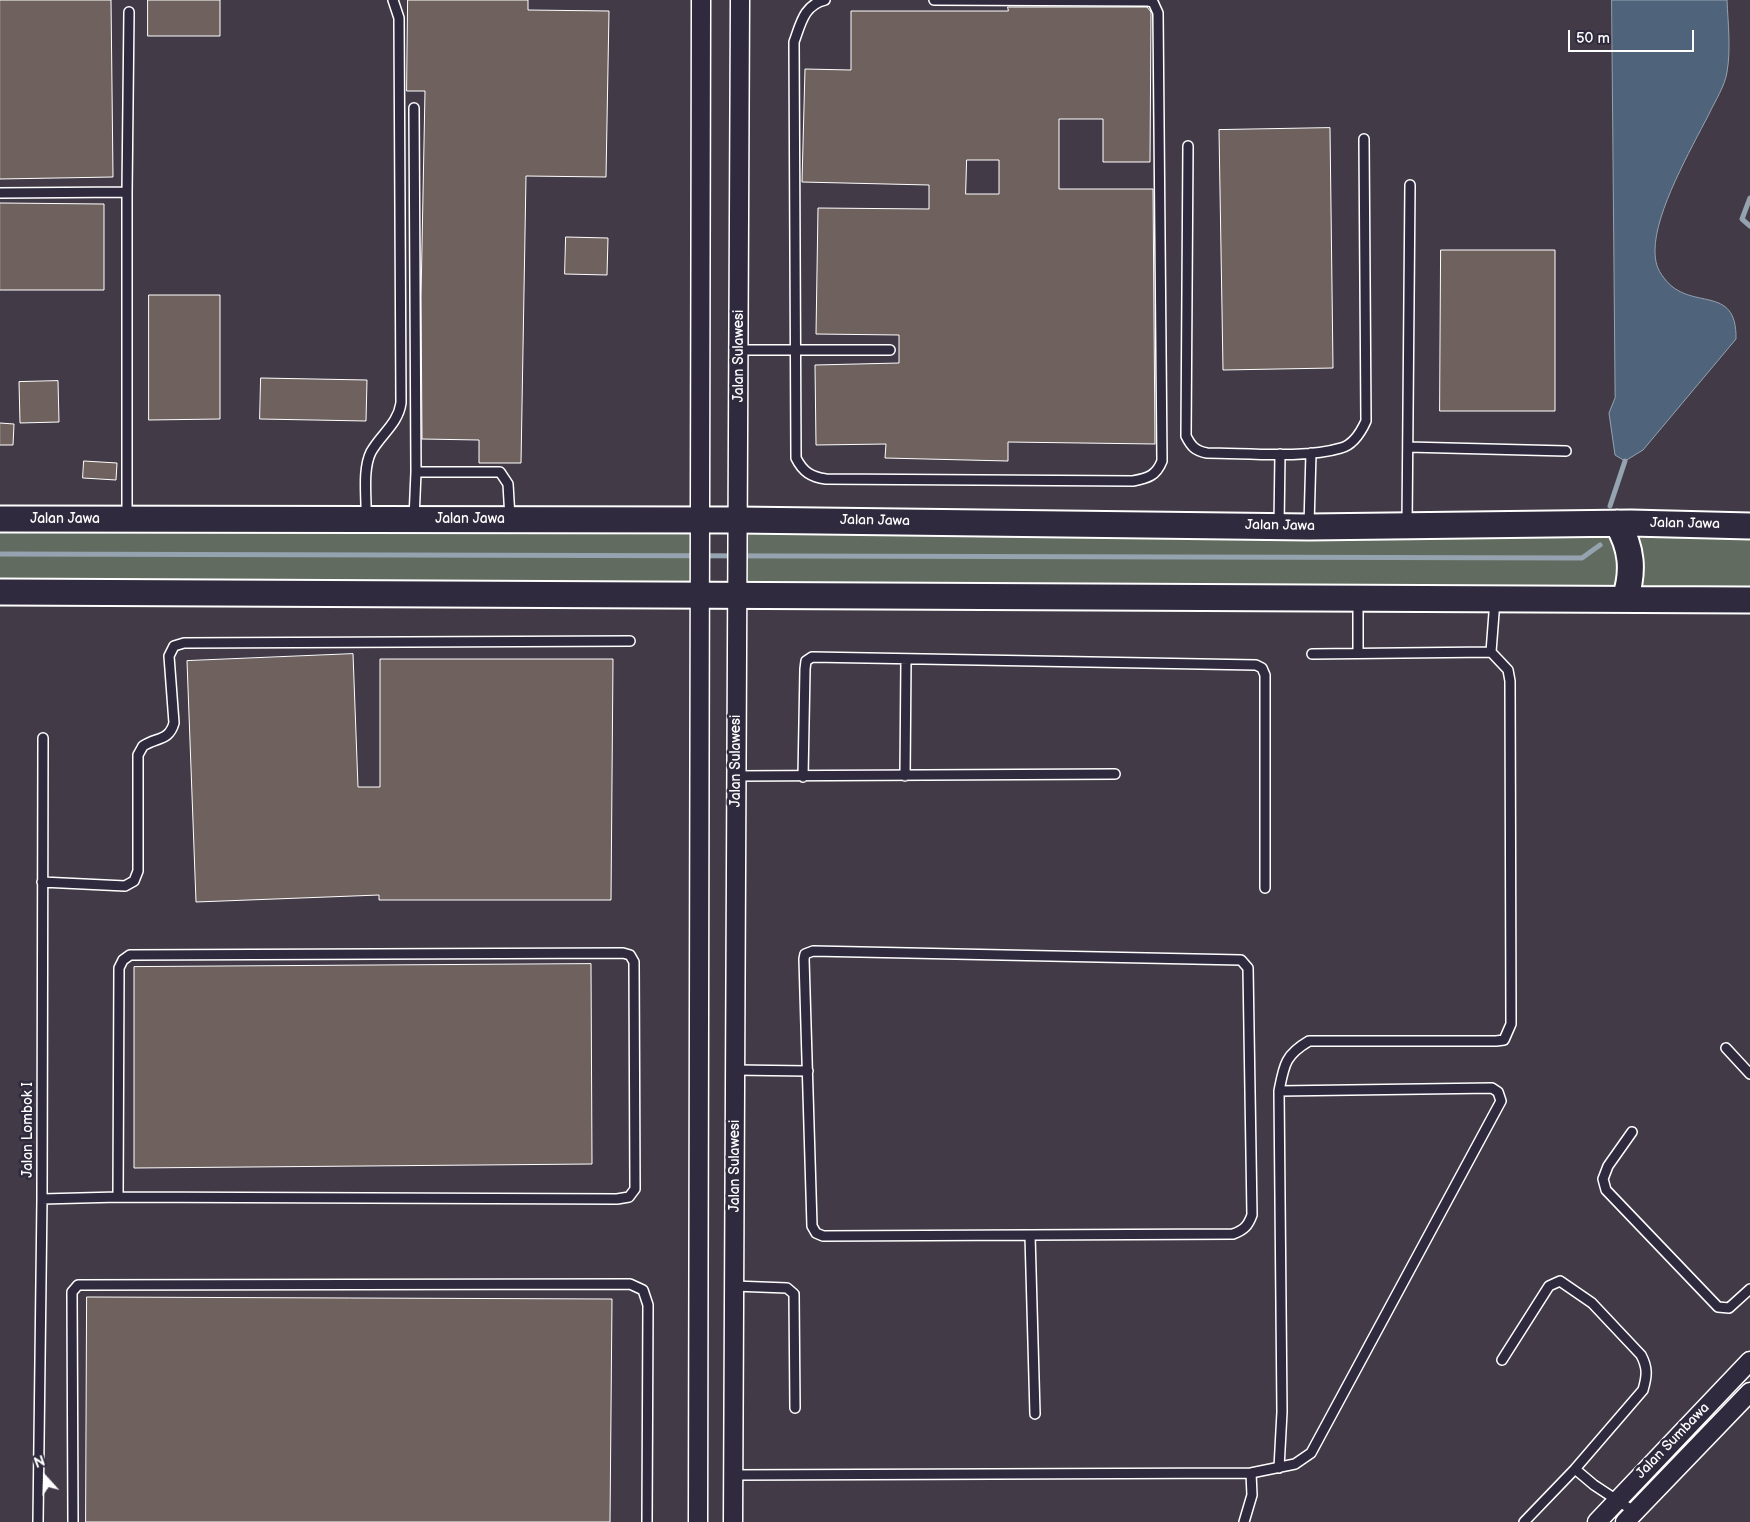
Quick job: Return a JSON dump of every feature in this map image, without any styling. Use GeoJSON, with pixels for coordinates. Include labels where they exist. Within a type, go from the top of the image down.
{"type":"FeatureCollection","features":[{"type":"Feature","properties":{"kind":"street"},"geometry":{"type":"LineString","coordinates":[[698,1522],[701,0]]}},
{"type":"Feature","properties":{"kind":"street","name":"Jalan Sulawesi"},"geometry":{"type":"LineString","coordinates":[[734,1522],[740,0]]}},
{"type":"Feature","properties":{"kind":"street","name":"Jalan Jawa"},"geometry":{"type":"LineString","coordinates":[[0,518],[510,519],[700,528],[1407,527],[1617,523],[1750,526]]}},
{"type":"Feature","properties":{"kind":"street"},"geometry":{"type":"LineString","coordinates":[[1617,523],[1629,547],[1631,560],[1630,580],[1625,599]]}},
{"type":"Feature","properties":{"kind":"street"},"geometry":{"type":"LineString","coordinates":[[0,592],[700,587],[1495,600],[1750,600]]}},
{"type":"Feature","properties":{"kind":"street","name":"Jalan Sumbawa"},"geometry":{"type":"LineString","coordinates":[[1597,1522],[1750,1361]]}},
{"type":"Feature","properties":{"kind":"street","name":"Jalan Sumbawa"},"geometry":{"type":"LineString","coordinates":[[1630,1517],[1750,1392]]}},
{"type":"Feature","properties":{"kind":"lane"},"geometry":{"type":"LineString","coordinates":[[366,519],[367,463],[372,452],[399,415],[402,403],[399,18],[393,0]]}},
{"type":"Feature","properties":{"kind":"lane"},"geometry":{"type":"LineString","coordinates":[[825,0],[814,3],[806,10],[794,42],[796,458],[806,474],[816,478],[1134,482],[1150,478],[1158,470],[1162,461],[1158,13],[1156,7],[1153,2],[934,0]]}},
{"type":"Feature","properties":{"kind":"lane"},"geometry":{"type":"LineString","coordinates":[[127,519],[129,12]]}},
{"type":"Feature","properties":{"kind":"lane"},"geometry":{"type":"LineString","coordinates":[[414,108],[416,472],[414,519]]}},
{"type":"Feature","properties":{"kind":"lane"},"geometry":{"type":"LineString","coordinates":[[1188,146],[1186,436],[1191,446],[1198,451],[1206,453],[1311,453],[1342,448],[1354,440],[1366,421],[1364,139]]}},
{"type":"Feature","properties":{"kind":"lane"},"geometry":{"type":"LineString","coordinates":[[1407,527],[1410,185]]}},
{"type":"Feature","properties":{"kind":"lane"},"geometry":{"type":"LineString","coordinates":[[0,193],[127,192]]}},
{"type":"Feature","properties":{"kind":"lane"},"geometry":{"type":"LineString","coordinates":[[739,350],[796,348],[890,350]]}},
{"type":"Feature","properties":{"kind":"lane"},"geometry":{"type":"LineString","coordinates":[[1408,447],[1566,451]]}},
{"type":"Feature","properties":{"kind":"lane"},"geometry":{"type":"LineString","coordinates":[[1309,527],[1311,453]]}},
{"type":"Feature","properties":{"kind":"lane"},"geometry":{"type":"LineString","coordinates":[[1279,526],[1280,454]]}},
{"type":"Feature","properties":{"kind":"lane"},"geometry":{"type":"LineString","coordinates":[[416,472],[500,472],[508,484],[510,519]]}},
{"type":"Feature","properties":{"kind":"lane"},"geometry":{"type":"LineString","coordinates":[[1358,598],[1358,652]]}},
{"type":"Feature","properties":{"kind":"lane"},"geometry":{"type":"LineString","coordinates":[[1491,652],[1495,600]]}},
{"type":"Feature","properties":{"kind":"lane"},"geometry":{"type":"LineString","coordinates":[[42,882],[125,886],[134,881],[138,871],[138,755],[142,746],[168,735],[172,730],[174,722],[170,656],[174,646],[194,643],[630,641]]}},
{"type":"Feature","properties":{"kind":"lane"},"geometry":{"type":"LineString","coordinates":[[1279,1468],[1282,1412],[1279,1091],[1285,1062],[1295,1049],[1308,1041],[1496,1041],[1504,1040],[1512,1024],[1510,682],[1508,670],[1491,652],[1312,654]]}},
{"type":"Feature","properties":{"kind":"lane"},"geometry":{"type":"LineString","coordinates":[[803,777],[806,661],[812,657],[1256,665],[1262,668],[1265,675],[1265,888]]}},
{"type":"Feature","properties":{"kind":"lane"},"geometry":{"type":"LineString","coordinates":[[905,776],[906,659]]}},
{"type":"Feature","properties":{"kind":"lane","name":"Jalan Lombok I"},"geometry":{"type":"LineString","coordinates":[[38,1522],[42,1199],[43,738]]}},
{"type":"Feature","properties":{"kind":"lane"},"geometry":{"type":"LineString","coordinates":[[736,776],[1115,774]]}},
{"type":"Feature","properties":{"kind":"lane"},"geometry":{"type":"LineString","coordinates":[[809,952],[1241,960],[1248,968],[1252,1215],[1248,1225],[1242,1231],[1233,1234],[822,1236],[816,1233],[812,1226],[808,1071],[804,958],[809,952]]}},
{"type":"Feature","properties":{"kind":"lane"},"geometry":{"type":"LineString","coordinates":[[42,1199],[118,1197],[629,1197],[635,1189],[634,962],[630,955],[623,953],[130,955],[122,960],[119,968],[118,1197]]}},
{"type":"Feature","properties":{"kind":"lane"},"geometry":{"type":"LineString","coordinates":[[1726,1048],[1750,1074]]}},
{"type":"Feature","properties":{"kind":"lane"},"geometry":{"type":"LineString","coordinates":[[735,1070],[808,1071]]}},
{"type":"Feature","properties":{"kind":"lane"},"geometry":{"type":"LineString","coordinates":[[734,1475],[1251,1473],[1295,1464],[1311,1453],[1501,1101],[1498,1092],[1492,1088],[1279,1091]]}},
{"type":"Feature","properties":{"kind":"lane"},"geometry":{"type":"LineString","coordinates":[[1632,1132],[1608,1166],[1603,1179],[1606,1190],[1718,1307],[1729,1308],[1750,1289]]}},
{"type":"Feature","properties":{"kind":"lane"},"geometry":{"type":"LineString","coordinates":[[1030,1235],[1035,1414]]}},
{"type":"Feature","properties":{"kind":"lane"},"geometry":{"type":"LineString","coordinates":[[1502,1360],[1549,1286],[1560,1281],[1592,1303],[1641,1355],[1646,1365],[1647,1375],[1643,1390],[1575,1469],[1524,1522]]}},
{"type":"Feature","properties":{"kind":"lane"},"geometry":{"type":"LineString","coordinates":[[73,1522],[72,1292],[78,1285],[610,1284],[630,1284],[643,1290],[648,1305],[647,1522]]}},
{"type":"Feature","properties":{"kind":"lane"},"geometry":{"type":"LineString","coordinates":[[734,1286],[787,1288],[794,1294],[795,1408]]}},
{"type":"Feature","properties":{"kind":"lane"},"geometry":{"type":"LineString","coordinates":[[1575,1469],[1594,1485],[1618,1500],[1630,1517]]}},
{"type":"Feature","properties":{"kind":"lane"},"geometry":{"type":"LineString","coordinates":[[1244,1522],[1252,1495],[1251,1473]]}},
{"type":"Feature","properties":{"kind":"shaded area"},"geometry":{"type":"Polygon","coordinates":[[[0,0],[1750,0],[1750,1522],[0,1522],[0,0]]]}},
{"type":"Feature","properties":{"kind":"green space"},"geometry":{"type":"Polygon","coordinates":[[[0,519],[700,519],[700,594],[0,592],[0,519]]]}},
{"type":"Feature","properties":{"kind":"green space"},"geometry":{"type":"Polygon","coordinates":[[[738,520],[1750,527],[1750,600],[737,595],[738,520]]]}},
{"type":"Feature","properties":{"kind":"water"},"geometry":{"type":"Polygon","coordinates":[[[1612,0],[1727,0],[1729,36],[1729,54],[1724,83],[1667,199],[1657,235],[1655,254],[1660,272],[1675,288],[1686,294],[1721,304],[1729,310],[1734,321],[1736,339],[1643,450],[1625,461],[1615,455],[1609,413],[1615,398],[1612,0]]]}},
{"type":"Feature","properties":{"kind":"building"},"geometry":{"type":"Polygon","coordinates":[[[0,0],[111,0],[113,177],[0,179],[0,0]]]}},
{"type":"Feature","properties":{"kind":"building"},"geometry":{"type":"Polygon","coordinates":[[[148,0],[220,0],[220,36],[148,36],[148,0]]]}},
{"type":"Feature","properties":{"kind":"building"},"geometry":{"type":"Polygon","coordinates":[[[408,0],[528,0],[528,10],[609,11],[606,177],[526,176],[521,463],[479,463],[479,440],[422,439],[421,297],[425,91],[407,91],[408,0]]]}},
{"type":"Feature","properties":{"kind":"building"},"geometry":{"type":"Polygon","coordinates":[[[1008,7],[1147,7],[1151,12],[1150,162],[1103,162],[1103,119],[1059,119],[1059,189],[1153,189],[1155,444],[1008,442],[1008,461],[885,458],[886,444],[816,445],[815,365],[899,363],[899,335],[816,334],[818,208],[929,209],[929,185],[802,182],[805,69],[851,70],[851,11],[1008,11],[1008,7]],[[967,160],[966,194],[999,194],[999,160],[967,160]]]}},
{"type":"Feature","properties":{"kind":"building"},"geometry":{"type":"Polygon","coordinates":[[[1330,128],[1333,368],[1223,370],[1219,130],[1330,128]]]}},
{"type":"Feature","properties":{"kind":"building"},"geometry":{"type":"Polygon","coordinates":[[[0,203],[104,204],[104,290],[0,290],[0,203]]]}},
{"type":"Feature","properties":{"kind":"building"},"geometry":{"type":"Polygon","coordinates":[[[566,237],[608,238],[607,275],[565,274],[566,237]]]}},
{"type":"Feature","properties":{"kind":"building"},"geometry":{"type":"Polygon","coordinates":[[[1441,250],[1555,250],[1555,411],[1440,411],[1441,250]]]}},
{"type":"Feature","properties":{"kind":"building"},"geometry":{"type":"Polygon","coordinates":[[[149,295],[220,295],[220,419],[149,420],[149,295]]]}},
{"type":"Feature","properties":{"kind":"building"},"geometry":{"type":"Polygon","coordinates":[[[261,378],[367,380],[366,421],[260,419],[261,378]]]}},
{"type":"Feature","properties":{"kind":"building"},"geometry":{"type":"Polygon","coordinates":[[[58,381],[59,422],[20,423],[19,382],[58,381]]]}},
{"type":"Feature","properties":{"kind":"building"},"geometry":{"type":"Polygon","coordinates":[[[0,423],[14,424],[13,445],[0,445],[0,423]]]}},
{"type":"Feature","properties":{"kind":"building"},"geometry":{"type":"Polygon","coordinates":[[[84,461],[117,463],[116,480],[83,478],[84,461]]]}},
{"type":"Feature","properties":{"kind":"building"},"geometry":{"type":"Polygon","coordinates":[[[353,654],[358,787],[380,787],[380,659],[613,659],[611,900],[379,900],[379,895],[196,902],[187,661],[353,654]]]}},
{"type":"Feature","properties":{"kind":"building"},"geometry":{"type":"Polygon","coordinates":[[[591,964],[592,1164],[134,1168],[134,967],[591,964]]]}},
{"type":"Feature","properties":{"kind":"building"},"geometry":{"type":"Polygon","coordinates":[[[87,1297],[612,1299],[610,1522],[86,1522],[87,1297]]]}},
{"type":"Feature","properties":{"kind":"waterway"},"geometry":{"type":"LineString","coordinates":[[1750,198],[1742,219],[1750,226]]}},
{"type":"Feature","properties":{"kind":"waterway"},"geometry":{"type":"LineString","coordinates":[[1610,506],[1625,461]]}},
{"type":"Feature","properties":{"kind":"waterway"},"geometry":{"type":"LineString","coordinates":[[0,554],[1582,558],[1600,545]]}}]}
